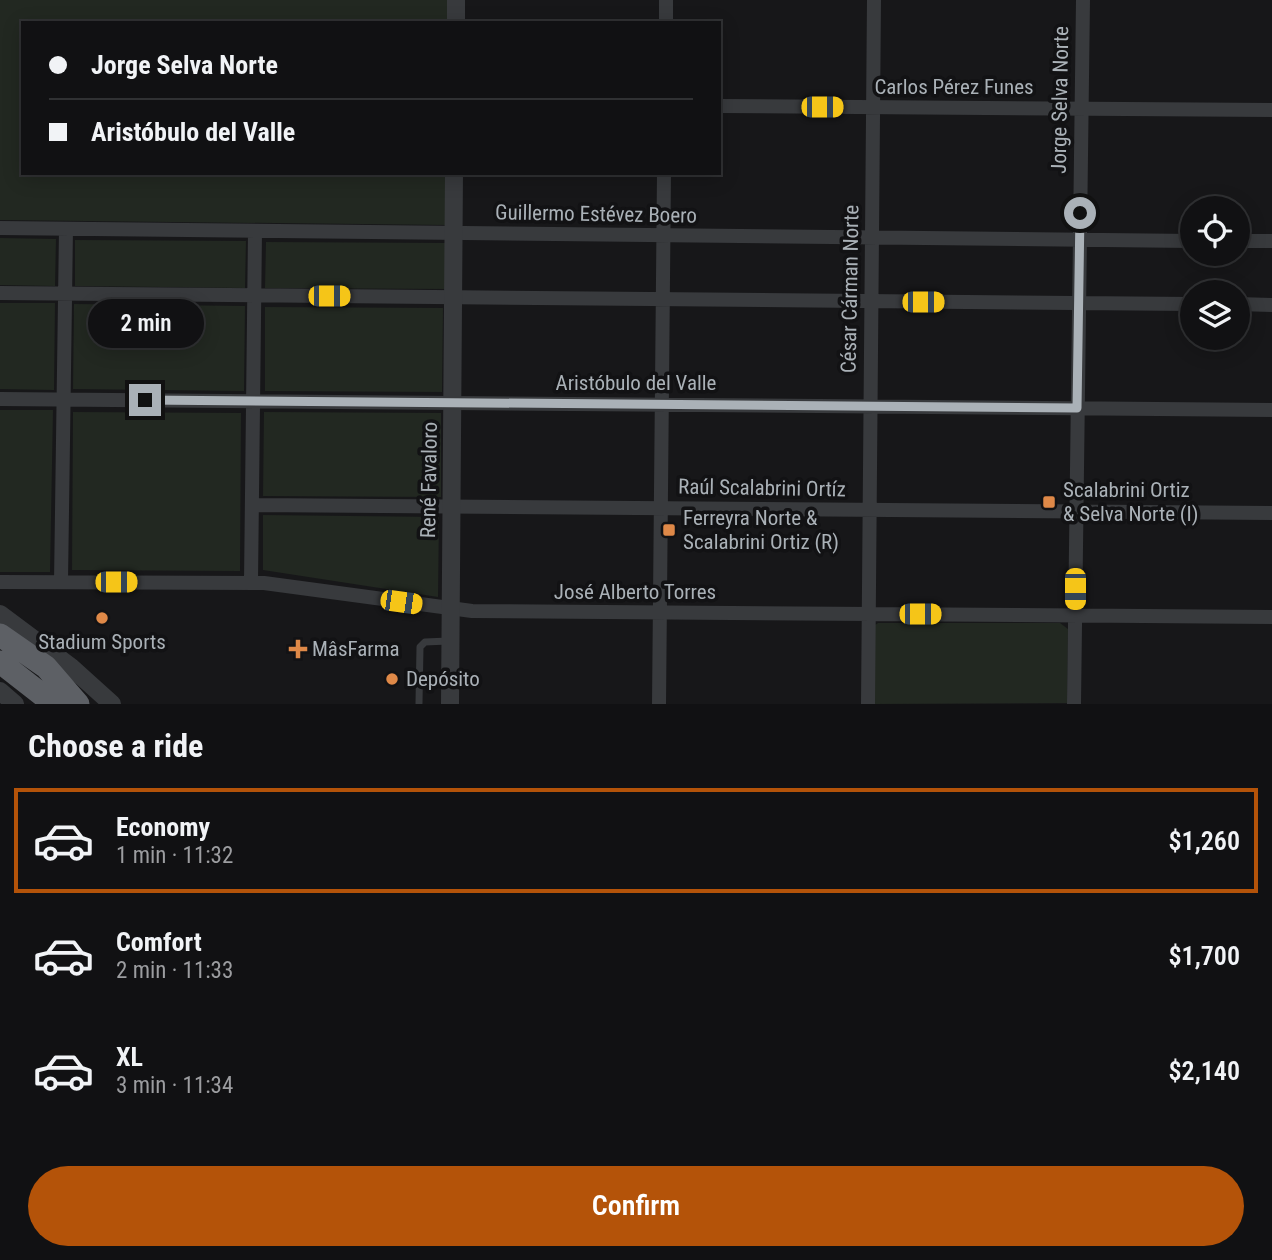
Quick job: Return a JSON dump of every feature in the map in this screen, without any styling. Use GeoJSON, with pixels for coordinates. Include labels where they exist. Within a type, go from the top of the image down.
{"type":"FeatureCollection","features":[{"type":"Feature","properties":{"kind":"highway"},"geometry":{"type":"LineString","coordinates":[[0,635],[46,667],[76,704]]}},
{"type":"Feature","properties":{"kind":"highway"},"geometry":{"type":"LineString","coordinates":[[0,645],[76,704]]}},
{"type":"Feature","properties":{"kind":"highway"},"geometry":{"type":"LineString","coordinates":[[0,662],[54,704]]}},
{"type":"Feature","properties":{"kind":"highway"},"geometry":{"type":"LineString","coordinates":[[0,672],[32,686]]}},
{"type":"Feature","properties":{"kind":"street"},"geometry":{"type":"LineString","coordinates":[[456,0],[456,21]]}},
{"type":"Feature","properties":{"kind":"street"},"geometry":{"type":"LineString","coordinates":[[666,0],[666,21]]}},
{"type":"Feature","properties":{"kind":"street","name":"César Cárman Norte"},"geometry":{"type":"LineString","coordinates":[[867,704],[874,0]]}},
{"type":"Feature","properties":{"kind":"street","name":"Jorge Selva Norte"},"geometry":{"type":"LineString","coordinates":[[1074,704],[1083,0]]}},
{"type":"Feature","properties":{"kind":"street","name":"Carlos Pérez Funes"},"geometry":{"type":"LineString","coordinates":[[721,106],[1272,110]]}},
{"type":"Feature","properties":{"kind":"street","name":"René Favaloro"},"geometry":{"type":"LineString","coordinates":[[450,704],[454,175]]}},
{"type":"Feature","properties":{"kind":"street"},"geometry":{"type":"LineString","coordinates":[[659,704],[664,175]]}},
{"type":"Feature","properties":{"kind":"street","name":"Guillermo Estévez Boero"},"geometry":{"type":"LineString","coordinates":[[0,228],[1180,240]]}},
{"type":"Feature","properties":{"kind":"street"},"geometry":{"type":"LineString","coordinates":[[61,582],[66,229]]}},
{"type":"Feature","properties":{"kind":"street"},"geometry":{"type":"LineString","coordinates":[[251,582],[255,231]]}},
{"type":"Feature","properties":{"kind":"street"},"geometry":{"type":"LineString","coordinates":[[1250,241],[1272,241]]}},
{"type":"Feature","properties":{"kind":"street"},"geometry":{"type":"LineString","coordinates":[[0,293],[1180,304]]}},
{"type":"Feature","properties":{"kind":"street"},"geometry":{"type":"LineString","coordinates":[[1250,304],[1272,305]]}},
{"type":"Feature","properties":{"kind":"street","name":"Aristóbulo del Valle"},"geometry":{"type":"LineString","coordinates":[[0,399],[1272,410]]}},
{"type":"Feature","properties":{"kind":"street","name":"Raúl Scalabrini Ortíz"},"geometry":{"type":"LineString","coordinates":[[252,505],[1272,513]]}},
{"type":"Feature","properties":{"kind":"street","name":"José Alberto Torres"},"geometry":{"type":"LineString","coordinates":[[0,582],[251,582],[450,610],[1272,617]]}},
{"type":"Feature","properties":{"kind":"street"},"geometry":{"type":"LineString","coordinates":[[0,614],[71,667],[113,704]]}},
{"type":"Feature","properties":{"kind":"street"},"geometry":{"type":"LineString","coordinates":[[0,691],[15,704]]}},
{"type":"Feature","properties":{"kind":"lane"},"geometry":{"type":"LineString","coordinates":[[419,703],[421,645],[428,641],[450,641]]}},
{"type":"Feature","properties":{"kind":"shaded area"},"geometry":{"type":"Polygon","coordinates":[[[0,0],[447,0],[447,21],[21,21],[21,175],[446,175],[445,225],[0,220],[0,0]]]}},
{"type":"Feature","properties":{"kind":"shaded area"},"geometry":{"type":"Polygon","coordinates":[[[0,238],[56,239],[55,286],[0,285],[0,238]]]}},
{"type":"Feature","properties":{"kind":"shaded area"},"geometry":{"type":"Polygon","coordinates":[[[75,240],[246,241],[245,288],[75,286],[75,240]]]}},
{"type":"Feature","properties":{"kind":"shaded area"},"geometry":{"type":"Polygon","coordinates":[[[266,242],[445,243],[445,289],[265,288],[266,242]]]}},
{"type":"Feature","properties":{"kind":"shaded area"},"geometry":{"type":"Polygon","coordinates":[[[0,303],[55,303],[54,390],[0,389],[0,303]]]}},
{"type":"Feature","properties":{"kind":"shaded area"},"geometry":{"type":"Polygon","coordinates":[[[74,304],[245,306],[244,391],[73,389],[74,304]]]}},
{"type":"Feature","properties":{"kind":"shaded area"},"geometry":{"type":"Polygon","coordinates":[[[265,307],[443,308],[442,392],[265,391],[265,307]]]}},
{"type":"Feature","properties":{"kind":"shaded area"},"geometry":{"type":"Polygon","coordinates":[[[0,410],[53,410],[50,572],[0,572],[0,410]]]}},
{"type":"Feature","properties":{"kind":"shaded area"},"geometry":{"type":"Polygon","coordinates":[[[73,412],[241,413],[240,571],[72,570],[73,412]]]}},
{"type":"Feature","properties":{"kind":"shaded area"},"geometry":{"type":"Polygon","coordinates":[[[264,412],[441,413],[441,497],[263,496],[264,412]]]}},
{"type":"Feature","properties":{"kind":"shaded area"},"geometry":{"type":"Polygon","coordinates":[[[263,515],[439,517],[438,597],[263,570],[263,515]]]}},
{"type":"Feature","properties":{"kind":"shaded area"},"geometry":{"type":"Polygon","coordinates":[[[1060,623],[1068,629],[1067,703],[873,704],[875,625],[1060,623]]]}},
{"type":"Feature","properties":{"kind":"place","name":"Scalabrini Ortiz & Selva Norte (I)"},"geometry":{"type":"Point","coordinates":[1049,502]}},
{"type":"Feature","properties":{"kind":"place","name":"Ferreyra Norte & Scalabrini Ortiz (R)"},"geometry":{"type":"Point","coordinates":[669,530]}},
{"type":"Feature","properties":{"kind":"place","name":"Stadium Sports"},"geometry":{"type":"Point","coordinates":[102,618]}},
{"type":"Feature","properties":{"kind":"place","name":"MâsFarma"},"geometry":{"type":"Point","coordinates":[298,649]}},
{"type":"Feature","properties":{"kind":"place","name":"Depósito"},"geometry":{"type":"Point","coordinates":[392,679]}},
{"type":"Feature","properties":{"kind":"route"},"geometry":{"type":"LineString","coordinates":[[145,400],[1077,408],[1080,213]]}}]}
